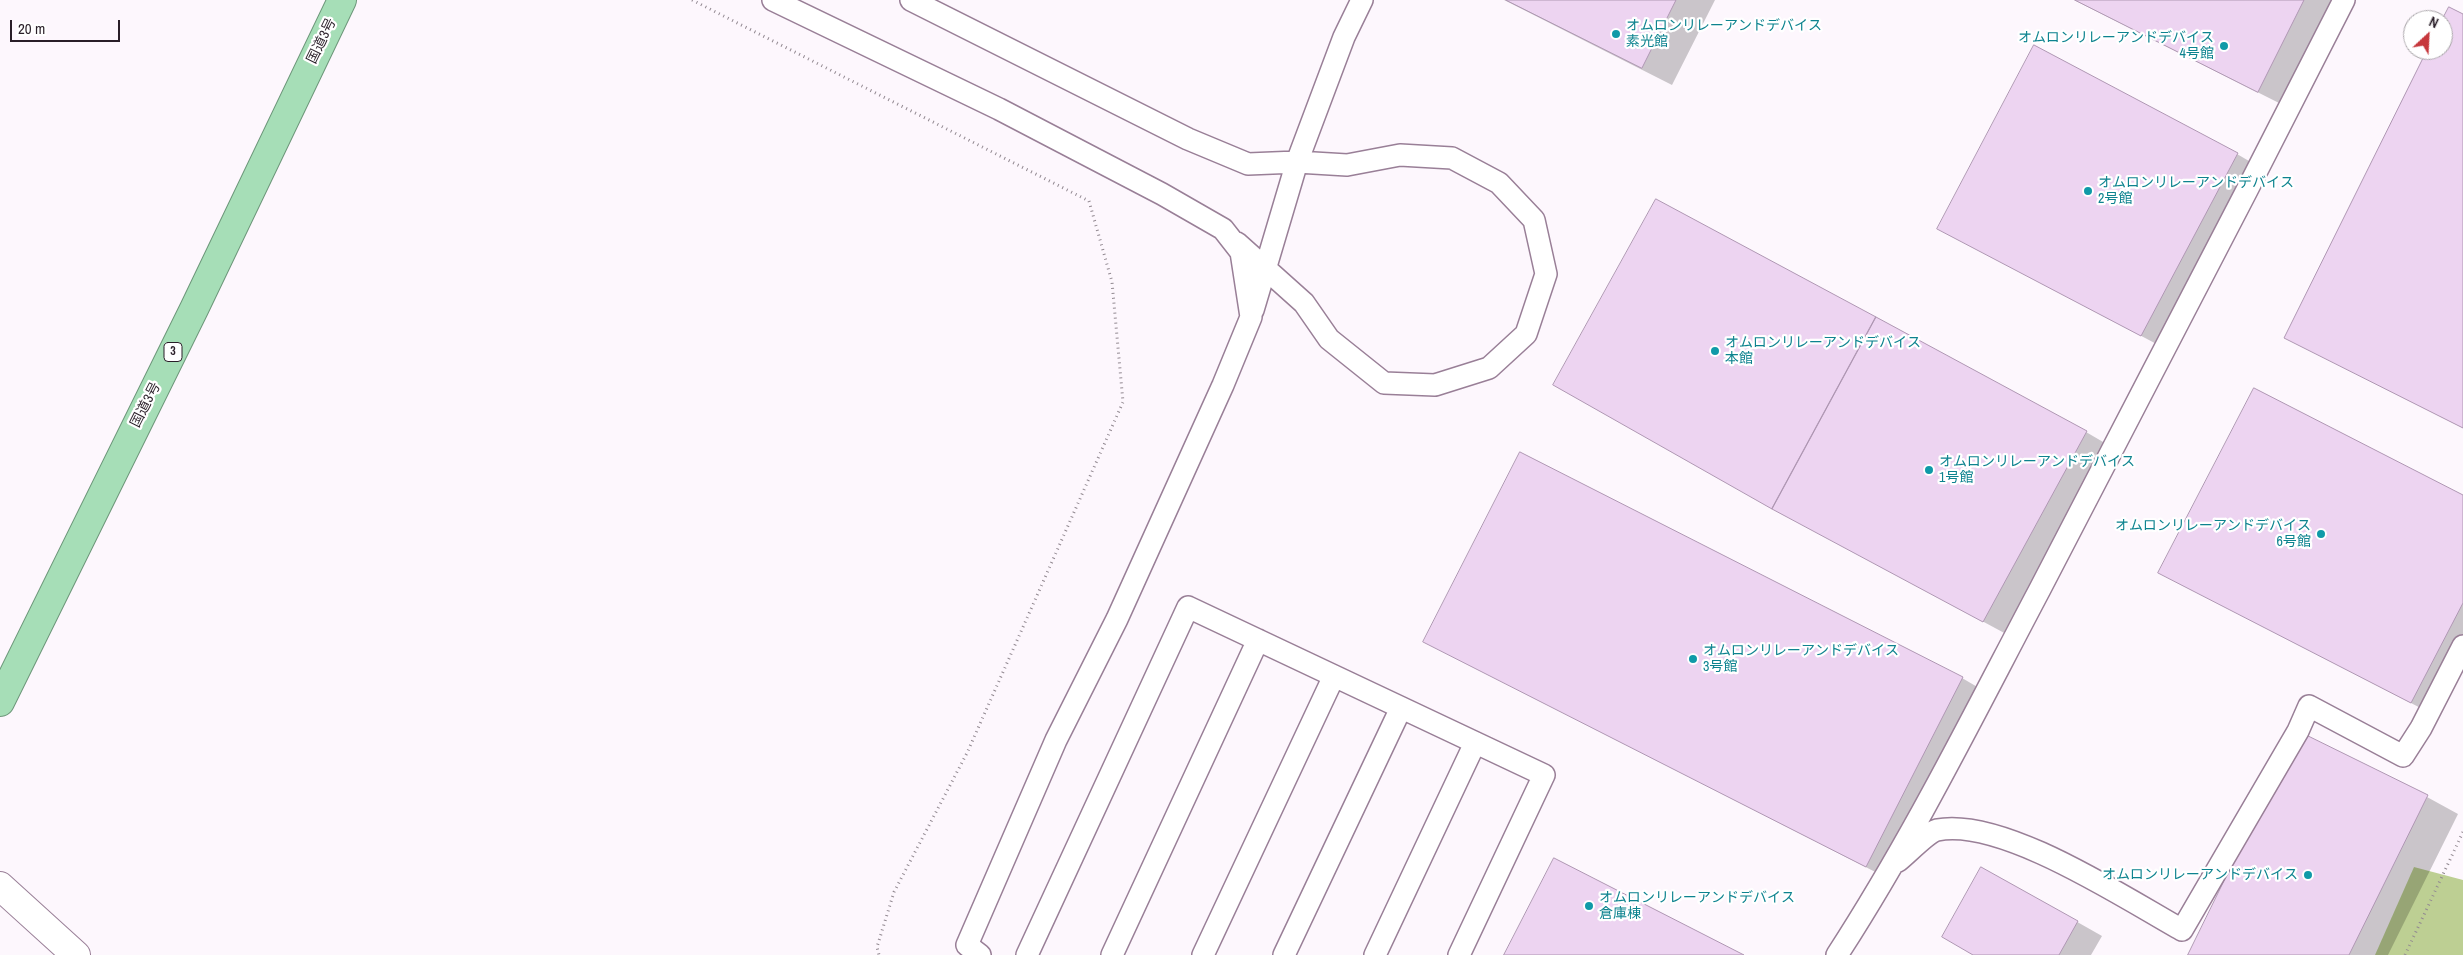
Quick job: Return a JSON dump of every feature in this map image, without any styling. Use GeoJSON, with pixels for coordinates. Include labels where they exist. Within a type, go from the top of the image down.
{"type":"FeatureCollection","features":[{"type":"Feature","properties":{"kind":"highway","name":"国道3号"},"geometry":{"type":"LineString","coordinates":[[0,702],[194,309],[342,0]]}},
{"type":"Feature","properties":{"kind":"street"},"geometry":{"type":"LineString","coordinates":[[0,886],[76,955]]}},
{"type":"Feature","properties":{"kind":"lane"},"geometry":{"type":"LineString","coordinates":[[773,0],[999,109],[1162,194],[1223,229],[1304,303],[1329,339],[1384,383],[1435,385],[1489,368],[1526,334],[1546,274],[1534,220],[1499,183],[1452,158],[1400,155],[1347,164],[1298,162],[1248,164],[1188,139],[911,0]]}},
{"type":"Feature","properties":{"kind":"lane"},"geometry":{"type":"LineString","coordinates":[[980,955],[967,945],[1056,740],[1117,619],[1223,385],[1251,317],[1298,162],[1344,37],[1362,0]]}},
{"type":"Feature","properties":{"kind":"lane"},"geometry":{"type":"LineString","coordinates":[[1837,955],[1876,895],[2196,294],[2344,0]]}},
{"type":"Feature","properties":{"kind":"lane"},"geometry":{"type":"LineString","coordinates":[[1223,229],[1241,252],[1251,317]]}},
{"type":"Feature","properties":{"kind":"lane"},"geometry":{"type":"LineString","coordinates":[[1027,955],[1188,607],[1544,775],[1459,955]]}},
{"type":"Feature","properties":{"kind":"lane"},"geometry":{"type":"LineString","coordinates":[[1112,955],[1258,640]]}},
{"type":"Feature","properties":{"kind":"lane"},"geometry":{"type":"LineString","coordinates":[[1890,868],[1936,830],[1976,830],[2023,844],[2182,930],[2298,732],[2309,706],[2402,756],[2421,728],[2463,646]]}},
{"type":"Feature","properties":{"kind":"lane"},"geometry":{"type":"LineString","coordinates":[[1203,955],[1334,676]]}},
{"type":"Feature","properties":{"kind":"lane"},"geometry":{"type":"LineString","coordinates":[[1284,955],[1401,708]]}},
{"type":"Feature","properties":{"kind":"lane"},"geometry":{"type":"LineString","coordinates":[[1374,955],[1475,743]]}},
{"type":"Feature","properties":{"kind":"path"},"geometry":{"type":"LineString","coordinates":[[692,0],[1088,201],[1112,282],[1123,402],[967,753],[894,892],[877,947],[879,955]]}},
{"type":"Feature","properties":{"kind":"path"},"geometry":{"type":"LineString","coordinates":[[2405,955],[2463,832]]}},
{"type":"Feature","properties":{"kind":"green space"},"geometry":{"type":"Polygon","coordinates":[[[2414,867],[2463,880],[2463,955],[2375,955],[2414,867]]]}},
{"type":"Feature","properties":{"kind":"building","name":"オムロンリレーアンドデバイス 素光館"},"geometry":{"type":"Polygon","coordinates":[[[1506,0],[1676,0],[1642,68],[1506,0]]]}},
{"type":"Feature","properties":{"kind":"building","name":"オムロンリレーアンドデバイス 4号館"},"geometry":{"type":"Polygon","coordinates":[[[2075,0],[2304,0],[2258,92],[2075,0]]]}},
{"type":"Feature","properties":{"kind":"building"},"geometry":{"type":"Polygon","coordinates":[[[2449,7],[2463,14],[2463,428],[2284,338],[2422,60],[2453,60],[2453,10],[2447,10],[2449,7]]]}},
{"type":"Feature","properties":{"kind":"building","name":"オムロンリレーアンドデバイス 2号館"},"geometry":{"type":"Polygon","coordinates":[[[2034,45],[2238,153],[2141,336],[1937,229],[2034,45]]]}},
{"type":"Feature","properties":{"kind":"building","name":"オムロンリレーアンドデバイス 本館"},"geometry":{"type":"Polygon","coordinates":[[[1656,199],[1876,317],[1772,509],[1553,385],[1656,199]]]}},
{"type":"Feature","properties":{"kind":"building","name":"オムロンリレーアンドデバイス 1号館"},"geometry":{"type":"Polygon","coordinates":[[[1876,317],[2087,431],[1983,622],[1772,509],[1876,317]]]}},
{"type":"Feature","properties":{"kind":"building","name":"オムロンリレーアンドデバイス 6号館"},"geometry":{"type":"Polygon","coordinates":[[[2254,388],[2463,495],[2463,603],[2411,703],[2158,573],[2254,388]]]}},
{"type":"Feature","properties":{"kind":"building","name":"オムロンリレーアンドデバイス 3号館"},"geometry":{"type":"Polygon","coordinates":[[[1520,452],[1963,677],[1866,867],[1423,642],[1520,452]]]}},
{"type":"Feature","properties":{"kind":"building","name":"オムロンリレーアンドデバイス"},"geometry":{"type":"Polygon","coordinates":[[[2298,731],[2428,795],[2349,955],[2188,955],[2298,731]]]}},
{"type":"Feature","properties":{"kind":"building","name":"オムロンリレーアンドデバイス 倉庫棟"},"geometry":{"type":"Polygon","coordinates":[[[1554,858],[1744,955],[1504,955],[1554,858]]]}},
{"type":"Feature","properties":{"kind":"building"},"geometry":{"type":"Polygon","coordinates":[[[1981,867],[2078,921],[2059,955],[1973,955],[1942,937],[1981,867]]]}},
{"type":"Feature","properties":{"kind":"place","name":"オムロンリレーアンドデバイス 素光館"},"geometry":{"type":"Point","coordinates":[1616,34]}},
{"type":"Feature","properties":{"kind":"place","name":"オムロンリレーアンドデバイス 4号館"},"geometry":{"type":"Point","coordinates":[2224,46]}},
{"type":"Feature","properties":{"kind":"place","name":"オムロンリレーアンドデバイス 2号館"},"geometry":{"type":"Point","coordinates":[2088,191]}},
{"type":"Feature","properties":{"kind":"place","name":"オムロンリレーアンドデバイス 本館"},"geometry":{"type":"Point","coordinates":[1715,351]}},
{"type":"Feature","properties":{"kind":"place","name":"オムロンリレーアンドデバイス 1号館"},"geometry":{"type":"Point","coordinates":[1929,470]}},
{"type":"Feature","properties":{"kind":"place","name":"オムロンリレーアンドデバイス 6号館"},"geometry":{"type":"Point","coordinates":[2321,534]}},
{"type":"Feature","properties":{"kind":"place","name":"オムロンリレーアンドデバイス 3号館"},"geometry":{"type":"Point","coordinates":[1693,659]}},
{"type":"Feature","properties":{"kind":"place","name":"オムロンリレーアンドデバイス"},"geometry":{"type":"Point","coordinates":[2308,875]}},
{"type":"Feature","properties":{"kind":"place","name":"オムロンリレーアンドデバイス 倉庫棟"},"geometry":{"type":"Point","coordinates":[1589,906]}}]}
